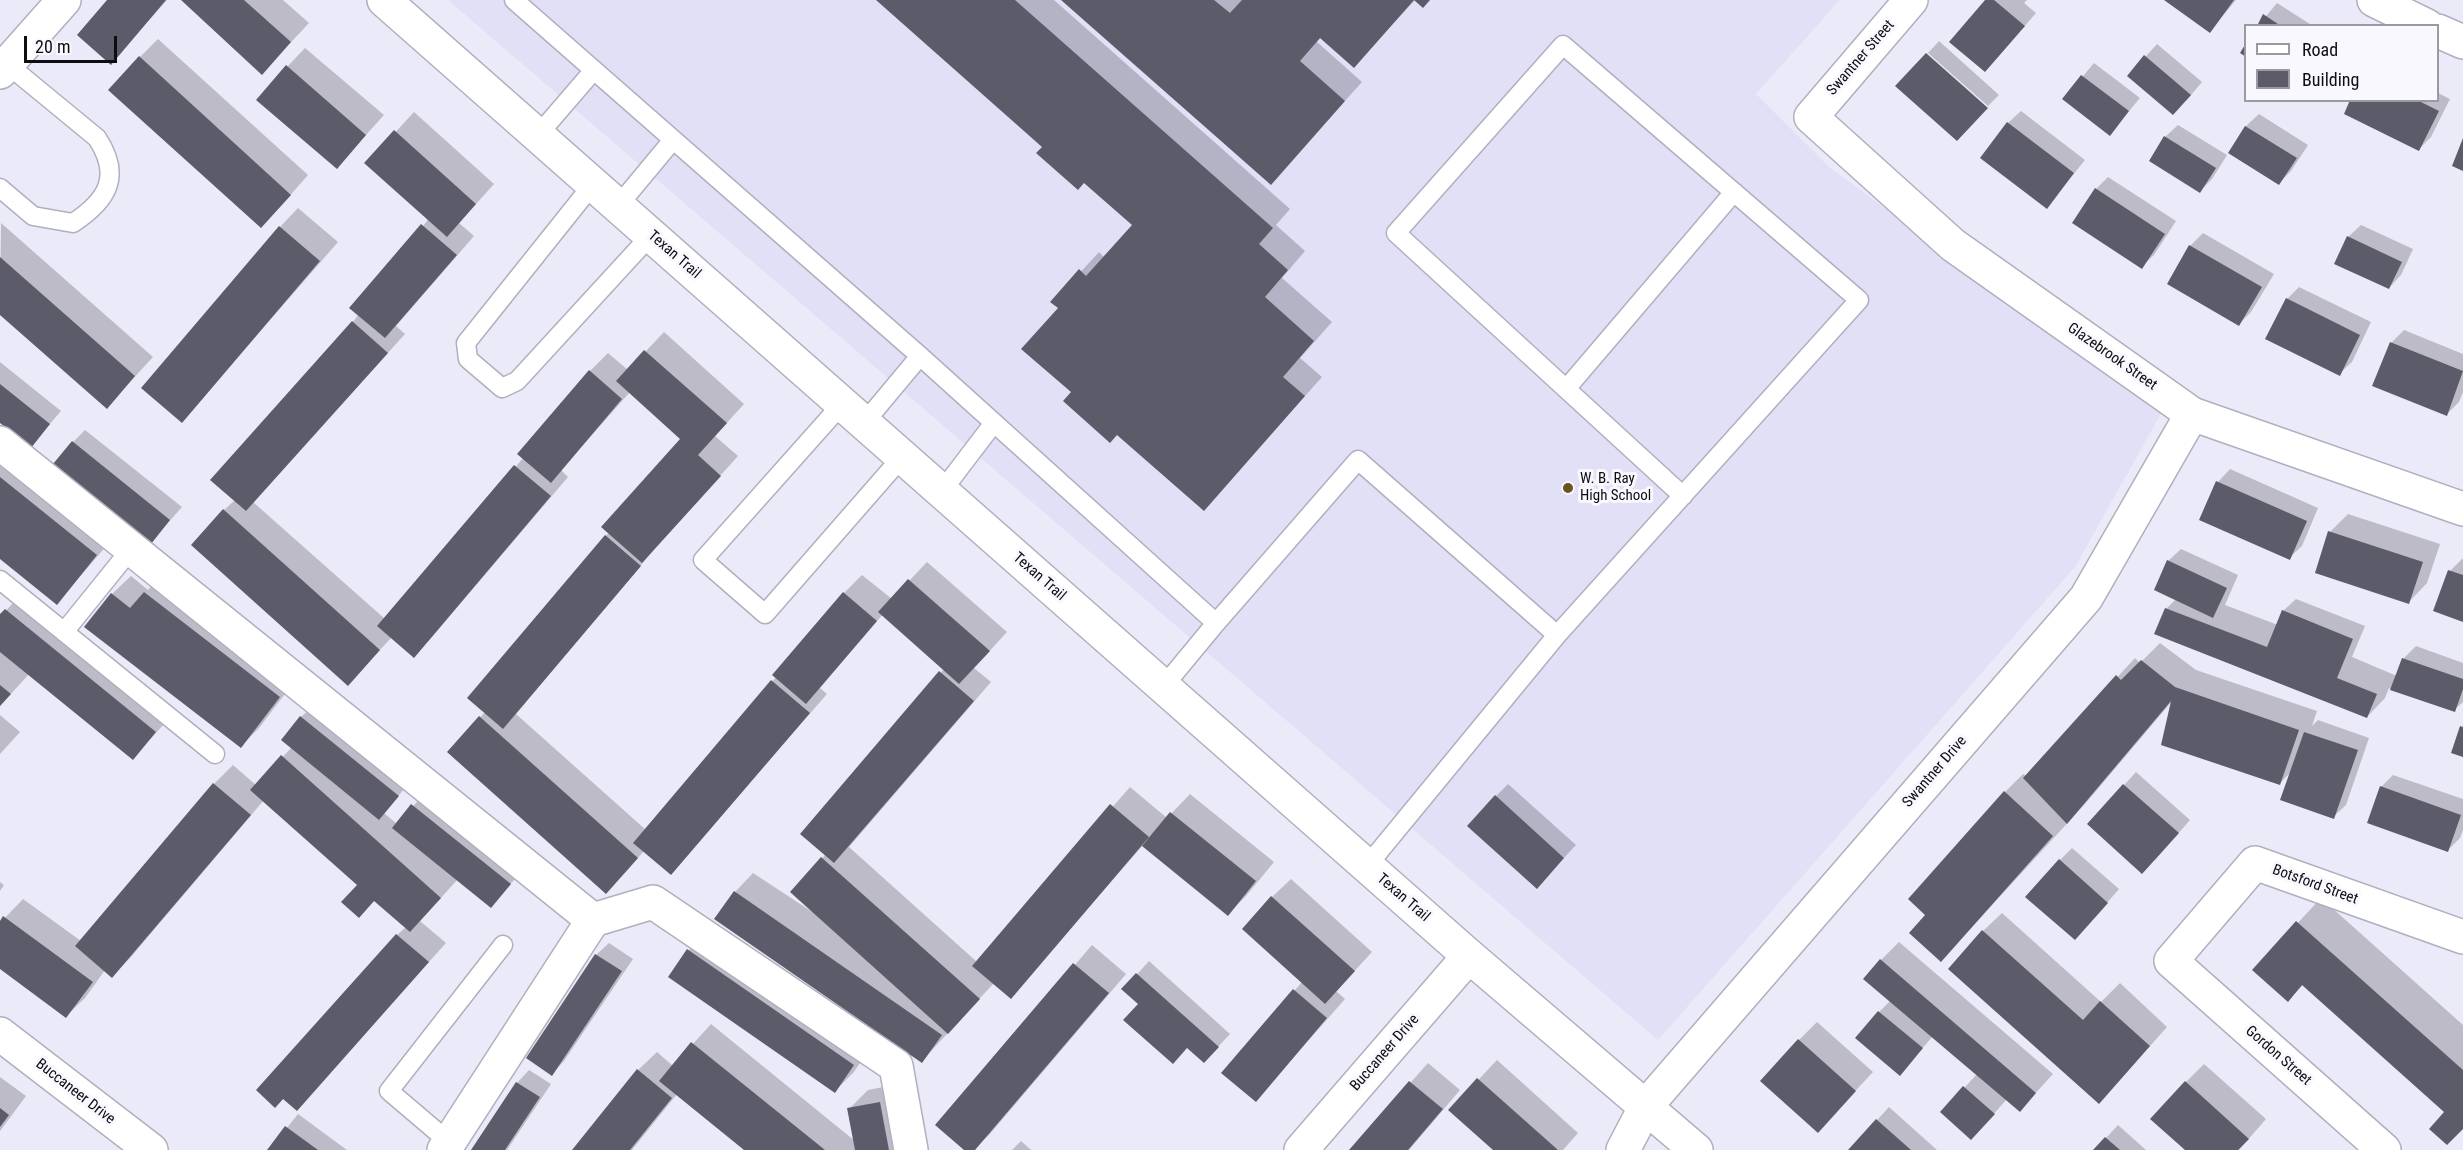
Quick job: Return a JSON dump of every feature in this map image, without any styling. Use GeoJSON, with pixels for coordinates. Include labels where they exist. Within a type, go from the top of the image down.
{"type":"FeatureCollection","features":[{"type":"Feature","properties":{"kind":"street"},"geometry":{"type":"LineString","coordinates":[[4,68],[64,0]]}},
{"type":"Feature","properties":{"kind":"street","name":"Texan Trail"},"geometry":{"type":"LineString","coordinates":[[384,0],[1469,956],[1696,1150]]}},
{"type":"Feature","properties":{"kind":"street","name":"Swantner Street"},"geometry":{"type":"LineString","coordinates":[[1811,117],[1911,0]]}},
{"type":"Feature","properties":{"kind":"street"},"geometry":{"type":"LineString","coordinates":[[2374,0],[2423,24]]}},
{"type":"Feature","properties":{"kind":"street"},"geometry":{"type":"LineString","coordinates":[[2439,31],[2463,42]]}},
{"type":"Feature","properties":{"kind":"street","name":"Glazebrook Street"},"geometry":{"type":"LineString","coordinates":[[1811,117],[1953,245],[2192,414],[2463,509]]}},
{"type":"Feature","properties":{"kind":"street","name":"Swantner Drive"},"geometry":{"type":"LineString","coordinates":[[1623,1150],[1646,1106],[2086,598],[2192,414]]}},
{"type":"Feature","properties":{"kind":"street"},"geometry":{"type":"LineString","coordinates":[[0,443],[593,920]]}},
{"type":"Feature","properties":{"kind":"street","name":"Botsford Street"},"geometry":{"type":"LineString","coordinates":[[2171,961],[2255,863],[2463,937]]}},
{"type":"Feature","properties":{"kind":"street"},"geometry":{"type":"LineString","coordinates":[[446,1146],[593,920],[653,902],[896,1066],[911,1150]]}},
{"type":"Feature","properties":{"kind":"street","name":"Buccaneer Drive"},"geometry":{"type":"LineString","coordinates":[[1301,1150],[1469,956]]}},
{"type":"Feature","properties":{"kind":"street","name":"Gordon Street"},"geometry":{"type":"LineString","coordinates":[[2171,961],[2384,1150]]}},
{"type":"Feature","properties":{"kind":"street","name":"Buccaneer Drive"},"geometry":{"type":"LineString","coordinates":[[0,1034],[151,1150]]}},
{"type":"Feature","properties":{"kind":"lane"},"geometry":{"type":"LineString","coordinates":[[514,0],[672,141],[920,356],[1216,623]]}},
{"type":"Feature","properties":{"kind":"lane"},"geometry":{"type":"LineString","coordinates":[[1367,866],[1557,635],[1683,496],[1859,300],[1563,45],[1396,233],[1683,496]]}},
{"type":"Feature","properties":{"kind":"lane"},"geometry":{"type":"LineString","coordinates":[[0,188],[33,216],[57,223],[73,224],[102,201],[111,174],[107,153],[96,138],[4,68]]}},
{"type":"Feature","properties":{"kind":"lane"},"geometry":{"type":"LineString","coordinates":[[538,135],[594,70]]}},
{"type":"Feature","properties":{"kind":"lane"},"geometry":{"type":"LineString","coordinates":[[618,206],[672,141]]}},
{"type":"Feature","properties":{"kind":"lane"},"geometry":{"type":"LineString","coordinates":[[593,184],[466,343],[468,359],[502,388],[517,381],[651,235]]}},
{"type":"Feature","properties":{"kind":"lane"},"geometry":{"type":"LineString","coordinates":[[1566,389],[1734,192]]}},
{"type":"Feature","properties":{"kind":"lane"},"geometry":{"type":"LineString","coordinates":[[902,457],[765,614],[703,560],[853,413],[920,356]]}},
{"type":"Feature","properties":{"kind":"lane"},"geometry":{"type":"LineString","coordinates":[[942,491],[993,424]]}},
{"type":"Feature","properties":{"kind":"lane"},"geometry":{"type":"LineString","coordinates":[[1163,687],[1358,460],[1557,635]]}},
{"type":"Feature","properties":{"kind":"lane"},"geometry":{"type":"LineString","coordinates":[[64,632],[131,549]]}},
{"type":"Feature","properties":{"kind":"lane"},"geometry":{"type":"LineString","coordinates":[[0,580],[215,754]]}},
{"type":"Feature","properties":{"kind":"lane"},"geometry":{"type":"LineString","coordinates":[[446,1146],[389,1091],[503,945]]}},
{"type":"Feature","properties":{"kind":"shaded area","name":"W. B. Ray High School"},"geometry":{"type":"Polygon","coordinates":[[[448,0],[1840,0],[1756,94],[1830,168],[2163,410],[2075,567],[1658,1040],[448,0]]]}},
{"type":"Feature","properties":{"kind":"building"},"geometry":{"type":"Polygon","coordinates":[[[107,0],[166,0],[111,65],[77,35],[107,0]]]}},
{"type":"Feature","properties":{"kind":"building"},"geometry":{"type":"Polygon","coordinates":[[[181,0],[244,0],[291,42],[262,75],[181,0]]]}},
{"type":"Feature","properties":{"kind":"building"},"geometry":{"type":"Polygon","coordinates":[[[876,0],[1015,0],[1273,228],[1259,244],[1288,270],[1265,297],[1314,341],[1283,377],[1305,396],[1204,511],[1117,435],[1110,443],[1063,401],[1071,392],[1021,349],[1058,308],[1050,302],[1079,269],[1086,276],[1132,225],[1084,183],[1078,190],[1036,153],[1042,147],[876,0]]]}},
{"type":"Feature","properties":{"kind":"building"},"geometry":{"type":"Polygon","coordinates":[[[1061,0],[1214,0],[1230,13],[1242,0],[1414,0],[1354,68],[1320,38],[1300,61],[1345,101],[1271,185],[1061,0]]]}},
{"type":"Feature","properties":{"kind":"building"},"geometry":{"type":"Polygon","coordinates":[[[1414,0],[1430,0],[1423,8],[1414,0]]]}},
{"type":"Feature","properties":{"kind":"building"},"geometry":{"type":"Polygon","coordinates":[[[1985,0],[1994,0],[2025,26],[1985,72],[1949,42],[1985,0]]]}},
{"type":"Feature","properties":{"kind":"building"},"geometry":{"type":"Polygon","coordinates":[[[2164,0],[2234,0],[2210,33],[2164,0]]]}},
{"type":"Feature","properties":{"kind":"building"},"geometry":{"type":"Polygon","coordinates":[[[2263,14],[2278,24],[2258,24],[2263,14]]]}},
{"type":"Feature","properties":{"kind":"building"},"geometry":{"type":"Polygon","coordinates":[[[1926,53],[1988,108],[1957,141],[1895,86],[1926,53]]]}},
{"type":"Feature","properties":{"kind":"building"},"geometry":{"type":"Polygon","coordinates":[[[2144,55],[2191,95],[2173,115],[2127,76],[2144,55]]]}},
{"type":"Feature","properties":{"kind":"building"},"geometry":{"type":"Polygon","coordinates":[[[139,56],[291,195],[261,228],[108,90],[139,56]]]}},
{"type":"Feature","properties":{"kind":"building"},"geometry":{"type":"Polygon","coordinates":[[[286,65],[366,135],[337,169],[256,100],[286,65]]]}},
{"type":"Feature","properties":{"kind":"building"},"geometry":{"type":"Polygon","coordinates":[[[2081,75],[2129,111],[2110,136],[2062,99],[2081,75]]]}},
{"type":"Feature","properties":{"kind":"building"},"geometry":{"type":"Polygon","coordinates":[[[2349,102],[2421,102],[2439,111],[2419,151],[2344,114],[2349,102]]]}},
{"type":"Feature","properties":{"kind":"building"},"geometry":{"type":"Polygon","coordinates":[[[2007,122],[2074,173],[2047,209],[1980,158],[2007,122]]]}},
{"type":"Feature","properties":{"kind":"building"},"geometry":{"type":"Polygon","coordinates":[[[2245,126],[2297,158],[2279,185],[2228,153],[2245,126]]]}},
{"type":"Feature","properties":{"kind":"building"},"geometry":{"type":"Polygon","coordinates":[[[394,130],[476,204],[447,237],[364,163],[394,130]]]}},
{"type":"Feature","properties":{"kind":"building"},"geometry":{"type":"Polygon","coordinates":[[[2164,136],[2216,168],[2200,193],[2149,161],[2164,136]]]}},
{"type":"Feature","properties":{"kind":"building"},"geometry":{"type":"Polygon","coordinates":[[[2463,138],[2463,171],[2452,166],[2463,138]]]}},
{"type":"Feature","properties":{"kind":"building"},"geometry":{"type":"Polygon","coordinates":[[[2095,188],[2165,234],[2142,269],[2072,223],[2095,188]]]}},
{"type":"Feature","properties":{"kind":"building"},"geometry":{"type":"Polygon","coordinates":[[[421,224],[457,255],[385,338],[349,308],[421,224]]]}},
{"type":"Feature","properties":{"kind":"building"},"geometry":{"type":"Polygon","coordinates":[[[279,226],[320,261],[182,423],[141,388],[279,226]]]}},
{"type":"Feature","properties":{"kind":"building"},"geometry":{"type":"Polygon","coordinates":[[[2347,236],[2402,262],[2389,289],[2334,264],[2347,236]]]}},
{"type":"Feature","properties":{"kind":"building"},"geometry":{"type":"Polygon","coordinates":[[[2189,245],[2262,287],[2239,326],[2167,284],[2189,245]]]}},
{"type":"Feature","properties":{"kind":"building"},"geometry":{"type":"Polygon","coordinates":[[[0,257],[135,376],[107,409],[0,315],[0,257]]]}},
{"type":"Feature","properties":{"kind":"building"},"geometry":{"type":"Polygon","coordinates":[[[2286,298],[2360,335],[2340,376],[2265,339],[2286,298]]]}},
{"type":"Feature","properties":{"kind":"building"},"geometry":{"type":"Polygon","coordinates":[[[352,321],[388,353],[246,511],[210,480],[352,321]]]}},
{"type":"Feature","properties":{"kind":"building"},"geometry":{"type":"Polygon","coordinates":[[[2390,342],[2463,371],[2447,416],[2372,386],[2390,342]]]}},
{"type":"Feature","properties":{"kind":"building"},"geometry":{"type":"Polygon","coordinates":[[[644,350],[727,423],[698,455],[721,476],[642,563],[601,527],[680,439],[616,381],[644,350]]]}},
{"type":"Feature","properties":{"kind":"building"},"geometry":{"type":"Polygon","coordinates":[[[589,370],[622,399],[551,483],[517,454],[589,370]]]}},
{"type":"Feature","properties":{"kind":"building"},"geometry":{"type":"Polygon","coordinates":[[[0,384],[50,424],[31,448],[0,423],[0,384]]]}},
{"type":"Feature","properties":{"kind":"building"},"geometry":{"type":"Polygon","coordinates":[[[72,441],[170,520],[151,544],[53,464],[72,441]]]}},
{"type":"Feature","properties":{"kind":"building"},"geometry":{"type":"Polygon","coordinates":[[[514,465],[551,496],[414,658],[377,626],[514,465]]]}},
{"type":"Feature","properties":{"kind":"building"},"geometry":{"type":"Polygon","coordinates":[[[0,477],[97,555],[57,605],[0,559],[0,477]]]}},
{"type":"Feature","properties":{"kind":"building"},"geometry":{"type":"Polygon","coordinates":[[[2216,481],[2307,521],[2290,560],[2199,520],[2216,481]]]}},
{"type":"Feature","properties":{"kind":"building"},"geometry":{"type":"Polygon","coordinates":[[[223,509],[380,650],[348,686],[191,545],[223,509]]]}},
{"type":"Feature","properties":{"kind":"building"},"geometry":{"type":"Polygon","coordinates":[[[2328,531],[2423,562],[2409,604],[2315,573],[2328,531]]]}},
{"type":"Feature","properties":{"kind":"building"},"geometry":{"type":"Polygon","coordinates":[[[605,535],[641,566],[503,729],[467,698],[605,535]]]}},
{"type":"Feature","properties":{"kind":"building"},"geometry":{"type":"Polygon","coordinates":[[[2167,560],[2227,588],[2213,618],[2154,590],[2167,560]]]}},
{"type":"Feature","properties":{"kind":"building"},"geometry":{"type":"Polygon","coordinates":[[[2448,570],[2463,575],[2463,622],[2433,611],[2448,570]]]}},
{"type":"Feature","properties":{"kind":"building"},"geometry":{"type":"Polygon","coordinates":[[[908,579],[990,651],[959,684],[878,612],[908,579]]]}},
{"type":"Feature","properties":{"kind":"building"},"geometry":{"type":"Polygon","coordinates":[[[144,592],[280,697],[241,748],[84,627],[111,593],[130,608],[144,592]]]}},
{"type":"Feature","properties":{"kind":"building"},"geometry":{"type":"Polygon","coordinates":[[[843,592],[877,621],[806,704],[772,675],[843,592]]]}},
{"type":"Feature","properties":{"kind":"building"},"geometry":{"type":"Polygon","coordinates":[[[2165,608],[2267,647],[2282,610],[2353,639],[2337,678],[2377,694],[2367,718],[2154,634],[2165,608]]]}},
{"type":"Feature","properties":{"kind":"building"},"geometry":{"type":"Polygon","coordinates":[[[5,609],[156,732],[133,760],[0,652],[0,614],[5,609]]]}},
{"type":"Feature","properties":{"kind":"building"},"geometry":{"type":"Polygon","coordinates":[[[2402,658],[2463,679],[2463,689],[2455,712],[2390,690],[2402,658]]]}},
{"type":"Feature","properties":{"kind":"building"},"geometry":{"type":"Polygon","coordinates":[[[2141,660],[2175,687],[2299,730],[2280,785],[2161,745],[2171,701],[2067,824],[2023,778],[2116,675],[2121,680],[2141,660]]]}},
{"type":"Feature","properties":{"kind":"building"},"geometry":{"type":"Polygon","coordinates":[[[939,671],[974,701],[834,863],[800,834],[939,671]]]}},
{"type":"Feature","properties":{"kind":"building"},"geometry":{"type":"Polygon","coordinates":[[[771,680],[810,713],[671,875],[633,843],[771,680]]]}},
{"type":"Feature","properties":{"kind":"building"},"geometry":{"type":"Polygon","coordinates":[[[0,685],[11,694],[0,706],[0,685]]]}},
{"type":"Feature","properties":{"kind":"building"},"geometry":{"type":"Polygon","coordinates":[[[300,716],[399,796],[379,820],[281,740],[300,716]]]}},
{"type":"Feature","properties":{"kind":"building"},"geometry":{"type":"Polygon","coordinates":[[[479,716],[638,858],[606,894],[447,752],[479,716]]]}},
{"type":"Feature","properties":{"kind":"building"},"geometry":{"type":"Polygon","coordinates":[[[2460,726],[2463,727],[2463,757],[2451,753],[2460,726]]]}},
{"type":"Feature","properties":{"kind":"building"},"geometry":{"type":"Polygon","coordinates":[[[2304,732],[2358,750],[2334,819],[2280,800],[2304,732]]]}},
{"type":"Feature","properties":{"kind":"building"},"geometry":{"type":"Polygon","coordinates":[[[281,755],[441,898],[410,932],[374,901],[359,918],[341,902],[357,885],[250,790],[281,755]]]}},
{"type":"Feature","properties":{"kind":"building"},"geometry":{"type":"Polygon","coordinates":[[[213,783],[251,815],[112,978],[75,946],[213,783]]]}},
{"type":"Feature","properties":{"kind":"building"},"geometry":{"type":"Polygon","coordinates":[[[2123,784],[2179,833],[2142,874],[2087,824],[2123,784]]]}},
{"type":"Feature","properties":{"kind":"building"},"geometry":{"type":"Polygon","coordinates":[[[2380,786],[2461,815],[2448,852],[2367,823],[2380,786]]]}},
{"type":"Feature","properties":{"kind":"building"},"geometry":{"type":"Polygon","coordinates":[[[2004,791],[2053,836],[1941,962],[1909,933],[1925,915],[1908,899],[2004,791]]]}},
{"type":"Feature","properties":{"kind":"building"},"geometry":{"type":"Polygon","coordinates":[[[1495,795],[1564,858],[1537,889],[1467,826],[1495,795]]]}},
{"type":"Feature","properties":{"kind":"building"},"geometry":{"type":"Polygon","coordinates":[[[411,804],[511,884],[491,908],[392,828],[411,804]]]}},
{"type":"Feature","properties":{"kind":"building"},"geometry":{"type":"Polygon","coordinates":[[[1110,804],[1149,837],[1011,999],[972,966],[1110,804]]]}},
{"type":"Feature","properties":{"kind":"building"},"geometry":{"type":"Polygon","coordinates":[[[1170,812],[1256,881],[1228,916],[1142,846],[1170,812]]]}},
{"type":"Feature","properties":{"kind":"building"},"geometry":{"type":"Polygon","coordinates":[[[821,857],[980,999],[948,1034],[790,892],[821,857]]]}},
{"type":"Feature","properties":{"kind":"building"},"geometry":{"type":"Polygon","coordinates":[[[2059,859],[2108,903],[2075,940],[2025,897],[2059,859]]]}},
{"type":"Feature","properties":{"kind":"building"},"geometry":{"type":"Polygon","coordinates":[[[734,891],[942,1035],[922,1063],[714,919],[734,891]]]}},
{"type":"Feature","properties":{"kind":"building"},"geometry":{"type":"Polygon","coordinates":[[[1271,896],[1355,971],[1325,1004],[1242,929],[1271,896]]]}},
{"type":"Feature","properties":{"kind":"building"},"geometry":{"type":"Polygon","coordinates":[[[3,916],[93,982],[66,1018],[0,969],[0,921],[3,916]]]}},
{"type":"Feature","properties":{"kind":"building"},"geometry":{"type":"Polygon","coordinates":[[[2296,921],[2463,1070],[2463,1129],[2447,1145],[2429,1129],[2444,1112],[2302,985],[2288,1002],[2252,970],[2296,921]]]}},
{"type":"Feature","properties":{"kind":"building"},"geometry":{"type":"Polygon","coordinates":[[[1982,930],[2083,1020],[2100,1001],[2150,1046],[2099,1104],[1948,969],[1982,930]]]}},
{"type":"Feature","properties":{"kind":"building"},"geometry":{"type":"Polygon","coordinates":[[[396,934],[429,962],[297,1111],[283,1099],[275,1108],[256,1090],[396,934]]]}},
{"type":"Feature","properties":{"kind":"building"},"geometry":{"type":"Polygon","coordinates":[[[687,949],[854,1065],[835,1093],[668,977],[687,949]]]}},
{"type":"Feature","properties":{"kind":"building"},"geometry":{"type":"Polygon","coordinates":[[[595,954],[622,971],[552,1076],[526,1058],[595,954]]]}},
{"type":"Feature","properties":{"kind":"building"},"geometry":{"type":"Polygon","coordinates":[[[1880,959],[2036,1093],[2020,1112],[1863,979],[1880,959]]]}},
{"type":"Feature","properties":{"kind":"building"},"geometry":{"type":"Polygon","coordinates":[[[1073,963],[1109,993],[975,1150],[964,1150],[935,1125],[1073,963]]]}},
{"type":"Feature","properties":{"kind":"building"},"geometry":{"type":"Polygon","coordinates":[[[1136,973],[1219,1047],[1204,1063],[1187,1048],[1173,1064],[1123,1020],[1138,1004],[1121,989],[1136,973]]]}},
{"type":"Feature","properties":{"kind":"building"},"geometry":{"type":"Polygon","coordinates":[[[1293,989],[1327,1018],[1256,1102],[1221,1073],[1293,989]]]}},
{"type":"Feature","properties":{"kind":"building"},"geometry":{"type":"Polygon","coordinates":[[[1878,1011],[1923,1048],[1900,1076],[1855,1038],[1878,1011]]]}},
{"type":"Feature","properties":{"kind":"building"},"geometry":{"type":"Polygon","coordinates":[[[1798,1039],[1856,1091],[1818,1133],[1760,1081],[1798,1039]]]}},
{"type":"Feature","properties":{"kind":"building"},"geometry":{"type":"Polygon","coordinates":[[[691,1042],[825,1150],[744,1150],[659,1081],[691,1042]]]}},
{"type":"Feature","properties":{"kind":"building"},"geometry":{"type":"Polygon","coordinates":[[[637,1069],[672,1098],[630,1150],[572,1150],[637,1069]]]}},
{"type":"Feature","properties":{"kind":"building"},"geometry":{"type":"Polygon","coordinates":[[[1477,1078],[1558,1150],[1493,1150],[1448,1110],[1477,1078]]]}},
{"type":"Feature","properties":{"kind":"building"},"geometry":{"type":"Polygon","coordinates":[[[1409,1081],[1443,1109],[1408,1150],[1349,1150],[1409,1081]]]}},
{"type":"Feature","properties":{"kind":"building"},"geometry":{"type":"Polygon","coordinates":[[[2185,1081],[2249,1139],[2238,1150],[2185,1150],[2150,1119],[2185,1081]]]}},
{"type":"Feature","properties":{"kind":"building"},"geometry":{"type":"Polygon","coordinates":[[[516,1082],[540,1097],[505,1150],[471,1150],[516,1082]]]}},
{"type":"Feature","properties":{"kind":"building"},"geometry":{"type":"Polygon","coordinates":[[[1963,1086],[1995,1114],[1971,1140],[1940,1112],[1963,1086]]]}},
{"type":"Feature","properties":{"kind":"building"},"geometry":{"type":"Polygon","coordinates":[[[880,1102],[889,1150],[855,1150],[847,1108],[880,1102]]]}},
{"type":"Feature","properties":{"kind":"building"},"geometry":{"type":"Polygon","coordinates":[[[0,1108],[9,1115],[0,1127],[0,1108]]]}},
{"type":"Feature","properties":{"kind":"building"},"geometry":{"type":"Polygon","coordinates":[[[1876,1119],[1911,1150],[1848,1150],[1876,1119]]]}},
{"type":"Feature","properties":{"kind":"building"},"geometry":{"type":"Polygon","coordinates":[[[285,1126],[318,1150],[267,1150],[285,1126]]]}},
{"type":"Feature","properties":{"kind":"building"},"geometry":{"type":"Polygon","coordinates":[[[2105,1137],[2120,1150],[2093,1150],[2105,1137]]]}},
{"type":"Feature","properties":{"kind":"place","name":"W. B. Ray High School"},"geometry":{"type":"Point","coordinates":[1568,488]}}]}
